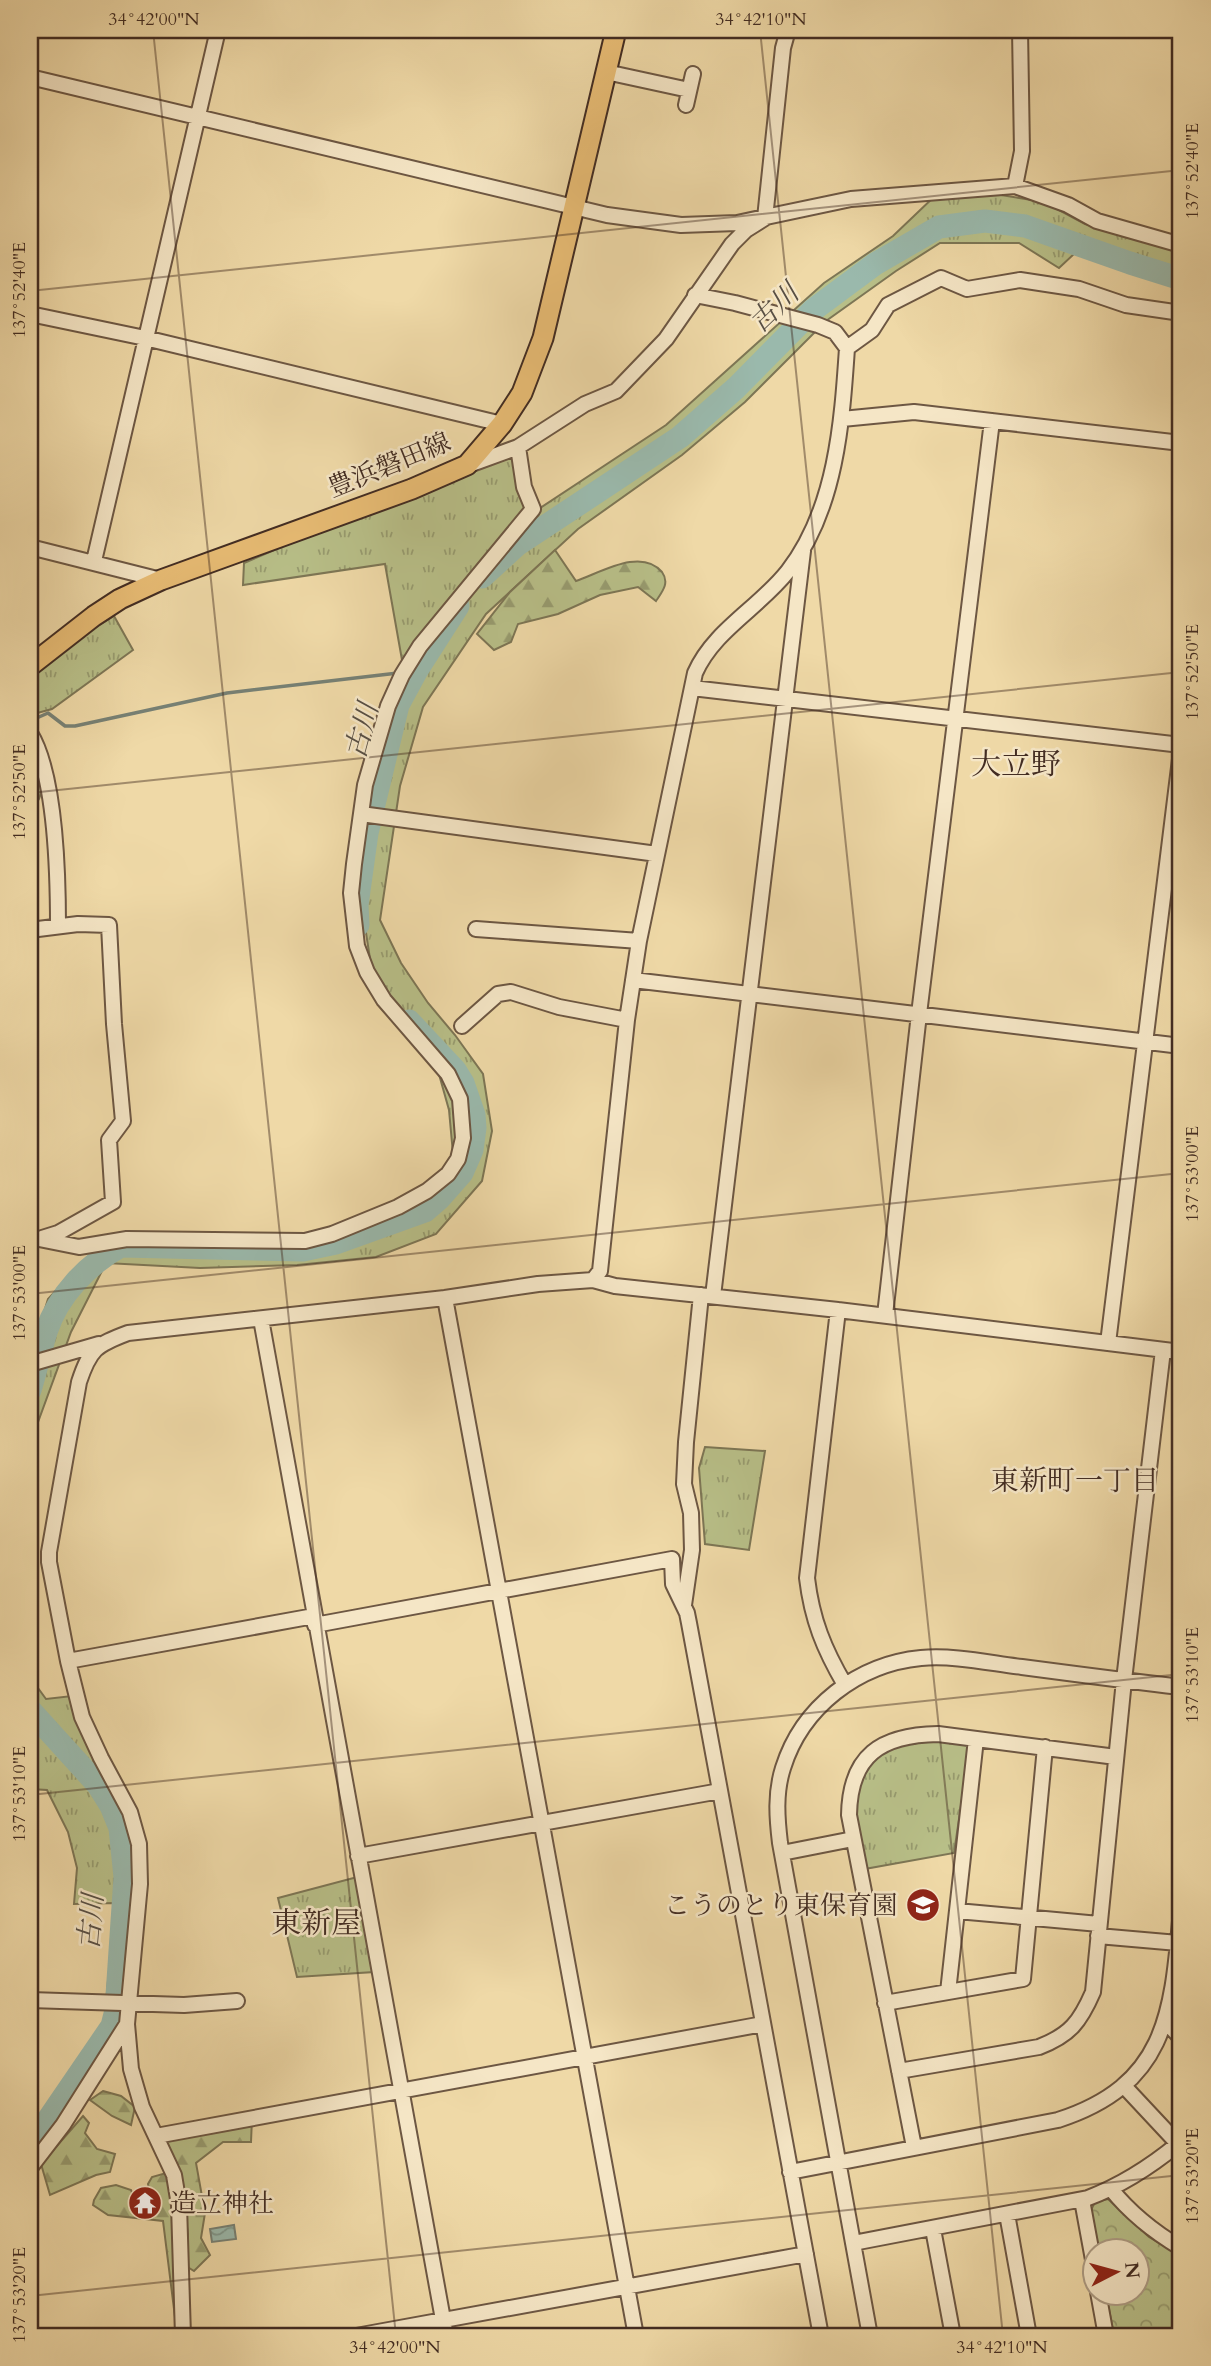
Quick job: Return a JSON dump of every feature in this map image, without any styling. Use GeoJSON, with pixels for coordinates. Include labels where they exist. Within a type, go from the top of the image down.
{"type":"FeatureCollection","features":[{"type":"Feature","properties":{"kind":"main road","name":"豊浜磐田線"},"geometry":{"type":"LineString","coordinates":[[30,666],[120,598],[161,580],[412,489],[467,465],[502,424],[522,393],[543,338],[616,30]]}},
{"type":"Feature","properties":{"kind":"street"},"geometry":{"type":"LineString","coordinates":[[94,561],[218,30]]}},
{"type":"Feature","properties":{"kind":"street"},"geometry":{"type":"LineString","coordinates":[[765,218],[783,48],[788,30]]}},
{"type":"Feature","properties":{"kind":"street"},"geometry":{"type":"LineString","coordinates":[[1015,186],[1022,151],[1020,30]]}},
{"type":"Feature","properties":{"kind":"street"},"geometry":{"type":"LineString","coordinates":[[606,72],[687,97],[693,74]]}},
{"type":"Feature","properties":{"kind":"street"},"geometry":{"type":"LineString","coordinates":[[30,77],[607,215],[681,225],[737,223],[851,199],[1015,186],[1068,205],[1097,221],[1181,246]]}},
{"type":"Feature","properties":{"kind":"street"},"geometry":{"type":"LineString","coordinates":[[467,465],[519,447],[585,404],[616,391],[666,340],[732,244],[746,230],[765,218]]}},
{"type":"Feature","properties":{"kind":"street"},"geometry":{"type":"LineString","coordinates":[[848,348],[873,330],[888,305],[941,278],[967,289],[1020,280],[1079,289],[1126,305],[1181,313]]}},
{"type":"Feature","properties":{"kind":"street"},"geometry":{"type":"LineString","coordinates":[[593,1280],[600,1271],[604,1248],[627,1020],[639,941],[695,673],[710,647],[788,571],[803,546],[822,504],[842,419],[848,348],[835,332],[736,303],[695,295]]}},
{"type":"Feature","properties":{"kind":"street"},"geometry":{"type":"LineString","coordinates":[[30,314],[145,338],[502,424]]}},
{"type":"Feature","properties":{"kind":"street"},"geometry":{"type":"LineString","coordinates":[[842,419],[914,412],[1181,443]]}},
{"type":"Feature","properties":{"kind":"street"},"geometry":{"type":"LineString","coordinates":[[885,1315],[992,421]]}},
{"type":"Feature","properties":{"kind":"street"},"geometry":{"type":"LineString","coordinates":[[34,1240],[79,1247],[127,1239],[305,1241],[332,1234],[398,1208],[427,1191],[448,1174],[458,1159],[463,1138],[460,1099],[448,1074],[384,1000],[367,972],[357,946],[351,892],[365,785],[384,718],[402,675],[420,646],[533,509],[524,487],[519,447]]}},
{"type":"Feature","properties":{"kind":"street"},"geometry":{"type":"LineString","coordinates":[[684,1605],[692,1550],[691,1513],[684,1484],[686,1442],[748,994],[803,546]]}},
{"type":"Feature","properties":{"kind":"street"},"geometry":{"type":"LineString","coordinates":[[30,547],[161,580]]}},
{"type":"Feature","properties":{"kind":"street"},"geometry":{"type":"LineString","coordinates":[[692,688],[1181,745]]}},
{"type":"Feature","properties":{"kind":"street"},"geometry":{"type":"LineString","coordinates":[[30,733],[37,745],[48,784],[58,883],[58,926]]}},
{"type":"Feature","properties":{"kind":"street"},"geometry":{"type":"LineString","coordinates":[[1108,1343],[1181,751]]}},
{"type":"Feature","properties":{"kind":"street"},"geometry":{"type":"LineString","coordinates":[[361,814],[657,854]]}},
{"type":"Feature","properties":{"kind":"street"},"geometry":{"type":"LineString","coordinates":[[30,930],[78,923],[110,925],[114,1024],[123,1121],[108,1140],[113,1202],[58,1233],[34,1240]]}},
{"type":"Feature","properties":{"kind":"street"},"geometry":{"type":"LineString","coordinates":[[476,929],[639,941]]}},
{"type":"Feature","properties":{"kind":"street"},"geometry":{"type":"LineString","coordinates":[[633,980],[1181,1046]]}},
{"type":"Feature","properties":{"kind":"street"},"geometry":{"type":"LineString","coordinates":[[461,1026],[498,994],[511,992],[559,1007],[627,1020]]}},
{"type":"Feature","properties":{"kind":"street"},"geometry":{"type":"LineString","coordinates":[[30,1364],[128,1333],[445,1298],[538,1284],[593,1280],[615,1286],[885,1315],[1181,1352]]}},
{"type":"Feature","properties":{"kind":"street"},"geometry":{"type":"LineString","coordinates":[[445,1298],[636,2336]]}},
{"type":"Feature","properties":{"kind":"street"},"geometry":{"type":"LineString","coordinates":[[838,1310],[807,1578],[810,1608],[819,1634],[845,1685]]}},
{"type":"Feature","properties":{"kind":"street"},"geometry":{"type":"LineString","coordinates":[[261,1319],[446,2336]]}},
{"type":"Feature","properties":{"kind":"street"},"geometry":{"type":"LineString","coordinates":[[107,1341],[88,1357],[79,1381],[49,1552],[56,1605],[82,1717],[130,1812],[139,1844],[140,1884],[127,2024],[131,2069],[142,2108],[174,2175],[179,2205],[183,2336]]}},
{"type":"Feature","properties":{"kind":"street"},"geometry":{"type":"LineString","coordinates":[[899,2071],[1039,2047],[1054,2041],[1071,2030],[1084,2013],[1093,1992],[1124,1680],[1163,1350]]}},
{"type":"Feature","properties":{"kind":"street"},"geometry":{"type":"LineString","coordinates":[[68,1661],[500,1591],[672,1559],[673,1584],[684,1605],[821,2336]]}},
{"type":"Feature","properties":{"kind":"street"},"geometry":{"type":"LineString","coordinates":[[870,2336],[782,1853],[777,1812],[783,1768],[799,1731],[815,1711],[845,1685],[874,1669],[896,1662],[941,1657],[1181,1688]]}},
{"type":"Feature","properties":{"kind":"street"},"geometry":{"type":"LineString","coordinates":[[914,2147],[849,1815],[849,1793],[864,1761],[892,1739],[912,1734],[938,1734],[1116,1756]]}},
{"type":"Feature","properties":{"kind":"street"},"geometry":{"type":"LineString","coordinates":[[948,1992],[976,1739]]}},
{"type":"Feature","properties":{"kind":"street"},"geometry":{"type":"LineString","coordinates":[[885,2003],[1023,1979],[1045,1747]]}},
{"type":"Feature","properties":{"kind":"street"},"geometry":{"type":"LineString","coordinates":[[358,1856],[720,1791]]}},
{"type":"Feature","properties":{"kind":"street"},"geometry":{"type":"LineString","coordinates":[[782,1853],[853,1839]]}},
{"type":"Feature","properties":{"kind":"street"},"geometry":{"type":"LineString","coordinates":[[790,2172],[1058,2120],[1078,2114],[1124,2086],[1148,2058],[1165,2021],[1174,1989],[1181,1910]]}},
{"type":"Feature","properties":{"kind":"street"},"geometry":{"type":"LineString","coordinates":[[957,1911],[1029,1917],[1178,1943]]}},
{"type":"Feature","properties":{"kind":"street"},"geometry":{"type":"LineString","coordinates":[[30,2000],[184,2006],[237,2001]]}},
{"type":"Feature","properties":{"kind":"street"},"geometry":{"type":"LineString","coordinates":[[1165,2021],[1181,2038]]}},
{"type":"Feature","properties":{"kind":"street"},"geometry":{"type":"LineString","coordinates":[[30,2168],[63,2125],[127,2024]]}},
{"type":"Feature","properties":{"kind":"street"},"geometry":{"type":"LineString","coordinates":[[156,2136],[763,2024]]}},
{"type":"Feature","properties":{"kind":"street"},"geometry":{"type":"LineString","coordinates":[[853,2243],[1082,2200],[1111,2189],[1153,2165],[1180,2145],[1124,2086]]}},
{"type":"Feature","properties":{"kind":"street"},"geometry":{"type":"LineString","coordinates":[[1111,2189],[1126,2207],[1149,2227],[1181,2248]]}},
{"type":"Feature","properties":{"kind":"street"},"geometry":{"type":"LineString","coordinates":[[1082,2200],[1089,2236]]}},
{"type":"Feature","properties":{"kind":"street"},"geometry":{"type":"LineString","coordinates":[[1007,2214],[1029,2336]]}},
{"type":"Feature","properties":{"kind":"street"},"geometry":{"type":"LineString","coordinates":[[933,2229],[953,2336]]}},
{"type":"Feature","properties":{"kind":"street"},"geometry":{"type":"LineString","coordinates":[[356,2336],[806,2254]]}},
{"type":"Feature","properties":{"kind":"street"},"geometry":{"type":"LineString","coordinates":[[1101,2306],[1106,2336]]}},
{"type":"Feature","properties":{"kind":"green space"},"geometry":{"type":"Polygon","coordinates":[[[976,191],[1044,202],[1085,224],[1181,248],[1181,282],[1075,253],[1059,268],[1019,243],[940,243],[826,321],[745,402],[682,455],[578,529],[486,614],[423,707],[400,786],[380,920],[401,963],[483,1074],[492,1131],[482,1181],[436,1234],[376,1257],[297,1265],[200,1268],[106,1263],[71,1332],[30,1444],[30,1358],[48,1299],[101,1243],[306,1241],[384,1213],[454,1165],[449,1110],[435,1060],[372,972],[359,887],[377,742],[414,655],[417,669],[432,631],[501,546],[402,660],[385,564],[243,585],[244,563],[518,447],[528,516],[666,425],[824,283],[893,236],[937,194],[976,191]]]}},
{"type":"Feature","properties":{"kind":"green space"},"geometry":{"type":"Polygon","coordinates":[[[555,550],[576,581],[620,564],[643,562],[662,572],[664,587],[656,601],[638,587],[600,595],[558,614],[518,624],[511,642],[494,650],[477,634],[510,592],[555,550]]]}},
{"type":"Feature","properties":{"kind":"green space"},"geometry":{"type":"Polygon","coordinates":[[[114,616],[133,650],[52,709],[30,715],[30,673],[55,652],[114,616]]]}},
{"type":"Feature","properties":{"kind":"green space"},"geometry":{"type":"Polygon","coordinates":[[[30,723],[33,723],[39,737],[42,769],[40,796],[31,810],[30,723]]]}},
{"type":"Feature","properties":{"kind":"green space"},"geometry":{"type":"Polygon","coordinates":[[[705,1447],[765,1451],[749,1550],[705,1544],[699,1468],[705,1447]]]}},
{"type":"Feature","properties":{"kind":"green space"},"geometry":{"type":"Polygon","coordinates":[[[30,1677],[46,1699],[72,1696],[139,1849],[129,2004],[106,2003],[115,1903],[74,1904],[77,1868],[68,1832],[47,1790],[30,1789],[30,1677]]]}},
{"type":"Feature","properties":{"kind":"green space"},"geometry":{"type":"Polygon","coordinates":[[[971,1738],[954,1853],[859,1870],[853,1839],[855,1776],[884,1744],[971,1738]]]}},
{"type":"Feature","properties":{"kind":"green space"},"geometry":{"type":"Polygon","coordinates":[[[361,1876],[374,1972],[297,1977],[278,1898],[361,1876]]]}},
{"type":"Feature","properties":{"kind":"green space"},"geometry":{"type":"Polygon","coordinates":[[[103,2091],[121,2096],[135,2107],[131,2125],[112,2116],[90,2100],[103,2091]]]}},
{"type":"Feature","properties":{"kind":"green space"},"geometry":{"type":"Polygon","coordinates":[[[83,2116],[89,2123],[85,2133],[97,2149],[115,2154],[110,2172],[96,2175],[50,2195],[41,2164],[83,2116]]]}},
{"type":"Feature","properties":{"kind":"green space"},"geometry":{"type":"Polygon","coordinates":[[[252,2118],[251,2142],[223,2142],[196,2163],[205,2213],[201,2238],[210,2255],[194,2271],[186,2266],[188,2234],[184,2207],[177,2333],[163,2221],[108,2215],[93,2205],[94,2200],[101,2188],[116,2185],[131,2190],[139,2211],[152,2210],[148,2184],[152,2177],[166,2173],[175,2181],[174,2158],[162,2135],[252,2118]]]}},
{"type":"Feature","properties":{"kind":"green space"},"geometry":{"type":"Polygon","coordinates":[[[1108,2199],[1148,2236],[1095,2236],[1090,2212],[1095,2202],[1108,2199]]]}},
{"type":"Feature","properties":{"kind":"green space"},"geometry":{"type":"Polygon","coordinates":[[[1152,2239],[1181,2256],[1181,2336],[1114,2336],[1108,2306],[1152,2306],[1152,2239]]]}},
{"type":"Feature","properties":{"kind":"water"},"geometry":{"type":"Polygon","coordinates":[[[234,2225],[236,2239],[212,2242],[210,2229],[234,2225]]]}},
{"type":"Feature","properties":{"kind":"waterway","name":"古川"},"geometry":{"type":"LineString","coordinates":[[482,577],[517,545],[680,437],[736,388],[813,310],[875,264],[939,227],[985,221],[1025,226],[1181,279]]}},
{"type":"Feature","properties":{"kind":"waterway","name":"古川"},"geometry":{"type":"LineString","coordinates":[[358,925],[357,905],[367,833],[398,705],[458,606]]}},
{"type":"Feature","properties":{"kind":"waterway"},"geometry":{"type":"LineString","coordinates":[[30,721],[48,713],[65,726],[75,726],[227,693],[398,673]]}},
{"type":"Feature","properties":{"kind":"waterway","name":"古川"},"geometry":{"type":"LineString","coordinates":[[30,1390],[46,1332],[58,1305],[86,1271],[121,1246],[303,1250],[336,1243],[425,1211],[440,1198],[462,1173],[472,1150],[474,1115],[463,1083],[455,1070],[409,1021]]}},
{"type":"Feature","properties":{"kind":"waterway","name":"古川"},"geometry":{"type":"LineString","coordinates":[[30,1710],[98,1785],[111,1806],[120,1828],[125,1877],[116,2010],[112,2026],[30,2146]]}},
{"type":"Feature","properties":{"kind":"place","name":"こうのとり東保育園"},"geometry":{"type":"Point","coordinates":[923,1905]}},
{"type":"Feature","properties":{"kind":"place","name":"造立神社"},"geometry":{"type":"Point","coordinates":[145,2203]}},
{"type":"Feature","properties":{"kind":"district","name":"大立野"},"geometry":{"type":"Point","coordinates":[1016,764]}},
{"type":"Feature","properties":{"kind":"district","name":"東新町一丁目"},"geometry":{"type":"Point","coordinates":[1075,1481]}},
{"type":"Feature","properties":{"kind":"district","name":"東新屋"},"geometry":{"type":"Point","coordinates":[316,1923]}}]}
